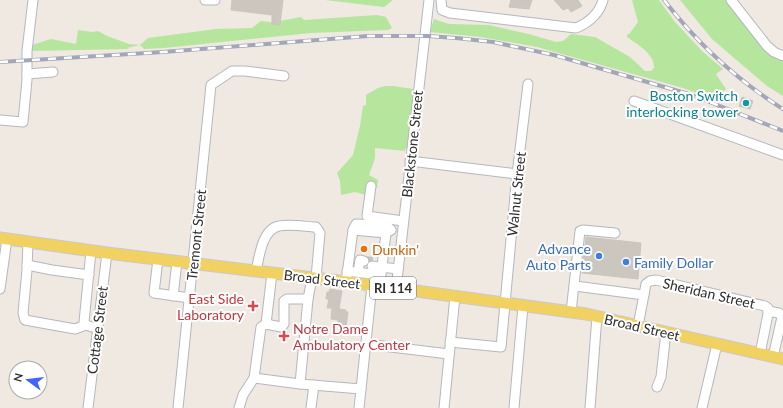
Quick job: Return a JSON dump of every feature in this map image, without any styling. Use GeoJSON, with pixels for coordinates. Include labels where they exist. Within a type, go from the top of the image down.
{"type":"FeatureCollection","features":[{"type":"Feature","properties":{"kind":"main road","name":"Broad Street"},"geometry":{"type":"LineString","coordinates":[[4,239],[177,262],[314,278],[347,276],[376,286],[597,316],[778,358]]}},
{"type":"Feature","properties":{"kind":"street"},"geometry":{"type":"LineString","coordinates":[[0,120],[23,122],[27,77],[27,51],[33,0]]}},
{"type":"Feature","properties":{"kind":"street"},"geometry":{"type":"LineString","coordinates":[[205,0],[215,0]]}},
{"type":"Feature","properties":{"kind":"street","name":"Blackstone Street"},"geometry":{"type":"LineString","coordinates":[[396,289],[429,0]]}},
{"type":"Feature","properties":{"kind":"street"},"geometry":{"type":"LineString","coordinates":[[441,0],[442,10],[450,13],[576,28],[585,24],[594,16],[603,0]]}},
{"type":"Feature","properties":{"kind":"street"},"geometry":{"type":"LineString","coordinates":[[731,0],[767,46],[774,52],[783,56]]}},
{"type":"Feature","properties":{"kind":"street","name":"Tremont Street"},"geometry":{"type":"LineString","coordinates":[[178,408],[211,86],[232,72],[245,71],[284,76]]}},
{"type":"Feature","properties":{"kind":"street"},"geometry":{"type":"LineString","coordinates":[[27,77],[53,72]]}},
{"type":"Feature","properties":{"kind":"street","name":"Walnut Street"},"geometry":{"type":"LineString","coordinates":[[450,342],[501,347],[517,174],[528,84]]}},
{"type":"Feature","properties":{"kind":"street"},"geometry":{"type":"LineString","coordinates":[[634,101],[783,155]]}},
{"type":"Feature","properties":{"kind":"street"},"geometry":{"type":"LineString","coordinates":[[410,161],[517,174]]}},
{"type":"Feature","properties":{"kind":"street"},"geometry":{"type":"LineString","coordinates":[[371,186],[368,216],[403,221]]}},
{"type":"Feature","properties":{"kind":"street"},"geometry":{"type":"LineString","coordinates":[[359,408],[366,344],[376,286],[371,266],[388,232],[386,225],[356,224],[353,230],[347,276],[371,266],[398,269]]}},
{"type":"Feature","properties":{"kind":"street"},"geometry":{"type":"LineString","coordinates":[[256,271],[263,241],[272,229],[278,226],[316,227],[320,232],[314,278],[308,299],[300,384]]}},
{"type":"Feature","properties":{"kind":"street"},"geometry":{"type":"LineString","coordinates":[[571,312],[580,231],[615,233]]}},
{"type":"Feature","properties":{"kind":"street"},"geometry":{"type":"LineString","coordinates":[[388,232],[402,232]]}},
{"type":"Feature","properties":{"kind":"street"},"geometry":{"type":"LineString","coordinates":[[0,289],[4,239]]}},
{"type":"Feature","properties":{"kind":"street"},"geometry":{"type":"LineString","coordinates":[[28,242],[23,313],[26,320],[75,329],[86,326],[97,328]]}},
{"type":"Feature","properties":{"kind":"street"},"geometry":{"type":"LineString","coordinates":[[86,326],[84,322],[91,251]]}},
{"type":"Feature","properties":{"kind":"street","name":"Cottage Street"},"geometry":{"type":"LineString","coordinates":[[88,408],[97,328],[108,253]]}},
{"type":"Feature","properties":{"kind":"street"},"geometry":{"type":"LineString","coordinates":[[158,259],[154,293],[190,298]]}},
{"type":"Feature","properties":{"kind":"street"},"geometry":{"type":"LineString","coordinates":[[173,296],[177,262]]}},
{"type":"Feature","properties":{"kind":"street"},"geometry":{"type":"LineString","coordinates":[[27,265],[52,270],[89,274]]}},
{"type":"Feature","properties":{"kind":"street"},"geometry":{"type":"LineString","coordinates":[[266,324],[272,273]]}},
{"type":"Feature","properties":{"kind":"street","name":"Sheridan Street"},"geometry":{"type":"LineString","coordinates":[[638,326],[646,284],[650,281],[656,280],[765,306],[768,311],[760,354]]}},
{"type":"Feature","properties":{"kind":"street"},"geometry":{"type":"LineString","coordinates":[[575,286],[644,295]]}},
{"type":"Feature","properties":{"kind":"street"},"geometry":{"type":"LineString","coordinates":[[444,408],[455,296]]}},
{"type":"Feature","properties":{"kind":"street"},"geometry":{"type":"LineString","coordinates":[[239,408],[243,395],[254,378],[261,327],[266,324],[281,327],[284,324],[284,301],[287,299],[308,299]]}},
{"type":"Feature","properties":{"kind":"street"},"geometry":{"type":"LineString","coordinates":[[514,408],[523,306]]}},
{"type":"Feature","properties":{"kind":"street"},"geometry":{"type":"LineString","coordinates":[[768,311],[779,313],[782,317],[778,358]]}},
{"type":"Feature","properties":{"kind":"street"},"geometry":{"type":"LineString","coordinates":[[590,408],[597,316]]}},
{"type":"Feature","properties":{"kind":"street"},"geometry":{"type":"LineString","coordinates":[[657,387],[661,377],[666,332]]}},
{"type":"Feature","properties":{"kind":"street"},"geometry":{"type":"LineString","coordinates":[[366,344],[450,354]]}},
{"type":"Feature","properties":{"kind":"street"},"geometry":{"type":"LineString","coordinates":[[702,408],[717,344]]}},
{"type":"Feature","properties":{"kind":"street"},"geometry":{"type":"LineString","coordinates":[[254,378],[300,384],[361,389]]}},
{"type":"Feature","properties":{"kind":"street"},"geometry":{"type":"LineString","coordinates":[[311,408],[314,385]]}},
{"type":"Feature","properties":{"kind":"green space"},"geometry":{"type":"Polygon","coordinates":[[[325,0],[393,0],[384,7],[325,0]]]}},
{"type":"Feature","properties":{"kind":"green space"},"geometry":{"type":"Polygon","coordinates":[[[632,0],[659,0],[675,22],[702,51],[723,69],[716,74],[726,89],[722,93],[719,101],[683,88],[537,47],[481,37],[430,32],[434,19],[449,24],[488,25],[529,34],[556,42],[563,41],[571,34],[595,37],[630,57],[645,71],[651,71],[654,68],[652,58],[645,50],[627,37],[638,22],[632,0]]]}},
{"type":"Feature","properties":{"kind":"green space"},"geometry":{"type":"Polygon","coordinates":[[[680,0],[734,0],[772,45],[783,52],[783,96],[767,86],[712,39],[680,0]]]}},
{"type":"Feature","properties":{"kind":"green space"},"geometry":{"type":"Polygon","coordinates":[[[377,15],[386,17],[392,28],[388,30],[311,33],[164,48],[144,49],[140,45],[148,38],[216,29],[252,28],[261,21],[278,23],[280,21],[301,17],[304,20],[377,15]]]}},
{"type":"Feature","properties":{"kind":"green space"},"geometry":{"type":"Polygon","coordinates":[[[78,30],[92,32],[98,31],[129,44],[140,45],[127,48],[129,49],[31,51],[32,45],[51,39],[76,44],[78,30]]]}},
{"type":"Feature","properties":{"kind":"green space"},"geometry":{"type":"Polygon","coordinates":[[[385,86],[420,90],[414,147],[405,149],[405,151],[375,148],[375,158],[369,175],[378,180],[377,188],[366,195],[355,192],[341,195],[340,181],[337,173],[353,155],[363,106],[366,105],[366,95],[385,86]]]}},
{"type":"Feature","properties":{"kind":"building"},"geometry":{"type":"Polygon","coordinates":[[[232,0],[283,0],[280,25],[272,24],[272,15],[231,10],[232,0]]]}},
{"type":"Feature","properties":{"kind":"building"},"geometry":{"type":"Polygon","coordinates":[[[511,0],[532,0],[529,9],[509,7],[511,0]]]}},
{"type":"Feature","properties":{"kind":"building"},"geometry":{"type":"Polygon","coordinates":[[[554,0],[578,0],[582,6],[571,12],[568,8],[563,10],[554,0]]]}},
{"type":"Feature","properties":{"kind":"building","name":"Boston Switch interlocking tower"},"geometry":{"type":"Polygon","coordinates":[[[742,97],[753,101],[750,109],[739,106],[742,97]]]}},
{"type":"Feature","properties":{"kind":"building"},"geometry":{"type":"Polygon","coordinates":[[[586,237],[641,243],[638,279],[582,273],[586,237]]]}},
{"type":"Feature","properties":{"kind":"building"},"geometry":{"type":"Polygon","coordinates":[[[330,289],[342,291],[339,309],[346,310],[346,312],[348,312],[346,327],[337,326],[338,320],[331,319],[332,308],[327,308],[329,299],[326,299],[327,292],[329,292],[330,289]]]}},
{"type":"Feature","properties":{"kind":"tunnel"},"geometry":{"type":"LineString","coordinates":[[364,261],[373,261]]}},
{"type":"Feature","properties":{"kind":"railway"},"geometry":{"type":"LineString","coordinates":[[664,0],[690,31],[719,60],[750,86],[783,109]]}},
{"type":"Feature","properties":{"kind":"railway"},"geometry":{"type":"LineString","coordinates":[[0,62],[163,52],[368,36],[427,36],[456,38],[493,42],[554,55],[692,95],[783,131]]}},
{"type":"Feature","properties":{"kind":"place","name":"Boston Switch interlocking tower"},"geometry":{"type":"Point","coordinates":[746,103]}},
{"type":"Feature","properties":{"kind":"place","name":"Dunkin'"},"geometry":{"type":"Point","coordinates":[364,249]}},
{"type":"Feature","properties":{"kind":"place","name":"Advance Auto Parts"},"geometry":{"type":"Point","coordinates":[599,256]}},
{"type":"Feature","properties":{"kind":"place","name":"Family Dollar"},"geometry":{"type":"Point","coordinates":[626,262]}},
{"type":"Feature","properties":{"kind":"place","name":"East Side Laboratory"},"geometry":{"type":"Point","coordinates":[253,306]}},
{"type":"Feature","properties":{"kind":"place","name":"Notre Dame Ambulatory Center"},"geometry":{"type":"Point","coordinates":[284,336]}}]}
